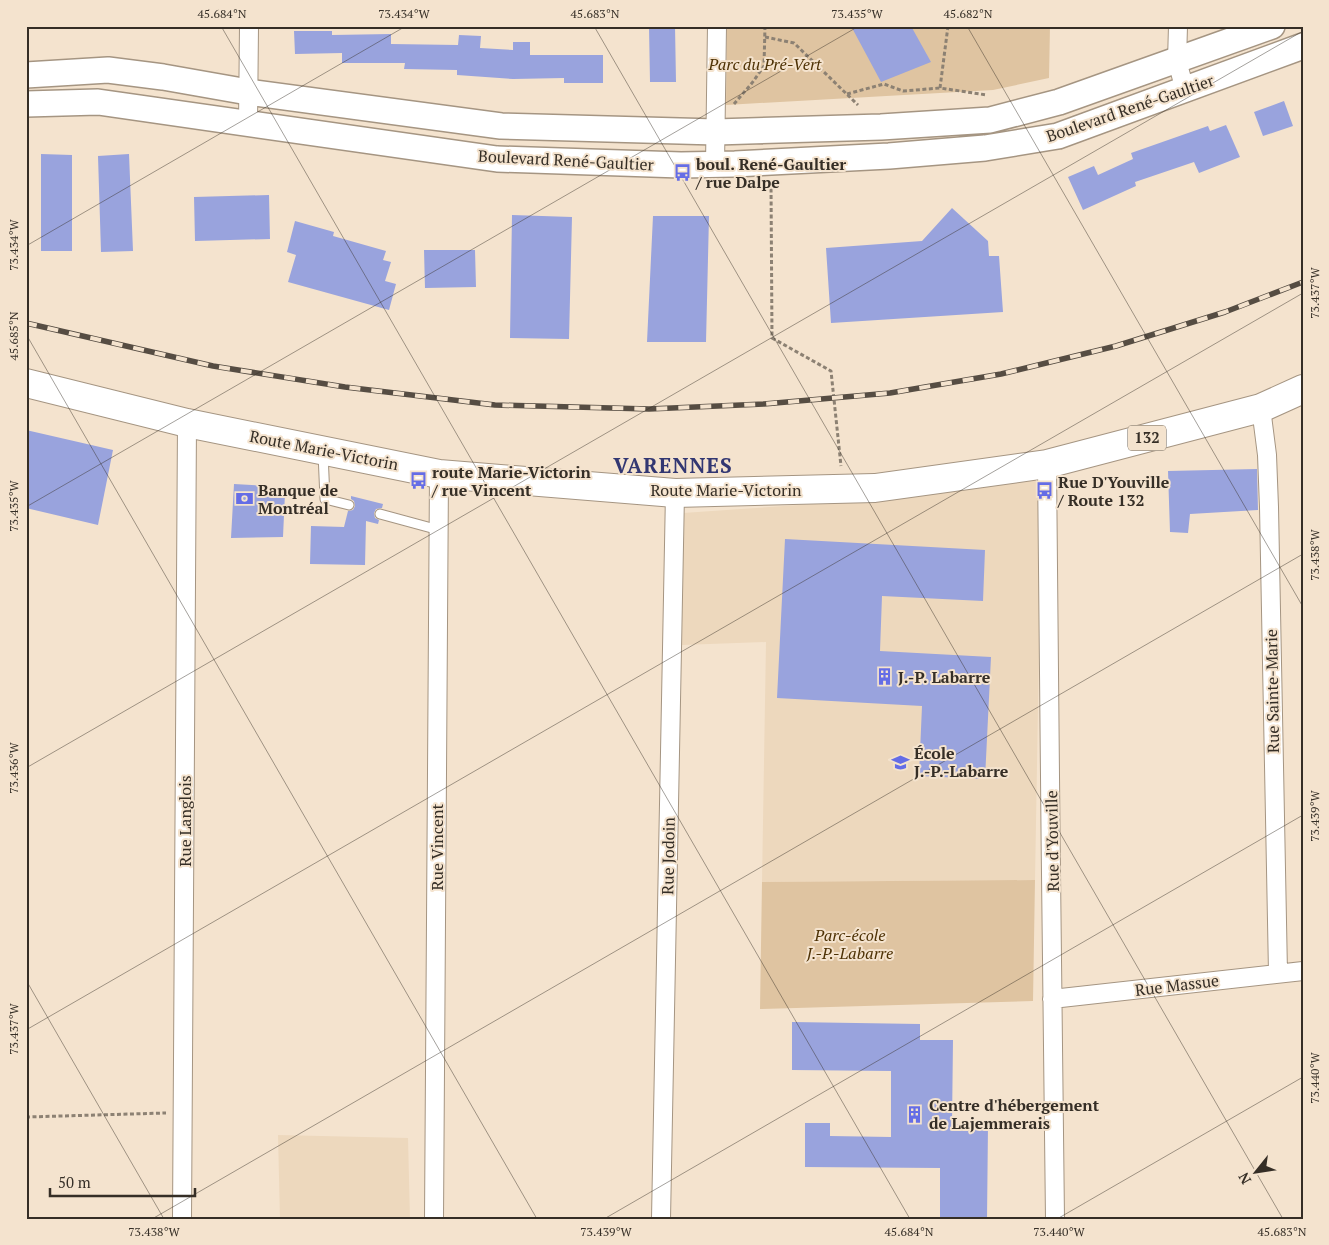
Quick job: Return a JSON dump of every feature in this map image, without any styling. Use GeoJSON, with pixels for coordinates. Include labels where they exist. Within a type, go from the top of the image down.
{"type":"FeatureCollection","features":[{"type":"Feature","properties":{"kind":"main road","name":"Route Marie-Victorin"},"geometry":{"type":"LineString","coordinates":[[26,384],[187,423],[440,474],[675,493],[875,488],[1047,464],[1261,408],[1303,389]]}},
{"type":"Feature","properties":{"kind":"street"},"geometry":{"type":"LineString","coordinates":[[248,124],[249,26]]}},
{"type":"Feature","properties":{"kind":"street"},"geometry":{"type":"LineString","coordinates":[[716,164],[717,26]]}},
{"type":"Feature","properties":{"kind":"street"},"geometry":{"type":"LineString","coordinates":[[1178,26],[1177,61],[1185,90]]}},
{"type":"Feature","properties":{"kind":"street","name":"Boulevard René-Gaultier"},"geometry":{"type":"LineString","coordinates":[[26,74],[108,70],[163,77],[248,92],[501,126],[716,132],[881,127],[990,120],[1059,102],[1272,26]]}},
{"type":"Feature","properties":{"kind":"street","name":"Boulevard René-Gaultier"},"geometry":{"type":"LineString","coordinates":[[27,99],[98,102],[162,110],[497,159],[716,164],[771,162],[994,148],[1058,136],[1303,46]]}},
{"type":"Feature","properties":{"kind":"street"},"geometry":{"type":"LineString","coordinates":[[990,120],[994,148]]}},
{"type":"Feature","properties":{"kind":"street","name":"Rue Sainte-Marie"},"geometry":{"type":"LineString","coordinates":[[1261,408],[1267,455],[1269,507],[1278,973]]}},
{"type":"Feature","properties":{"kind":"street","name":"Rue Langlois"},"geometry":{"type":"LineString","coordinates":[[182,1219],[187,423]]}},
{"type":"Feature","properties":{"kind":"street","name":"Rue d'Youville"},"geometry":{"type":"LineString","coordinates":[[1047,464],[1055,1219]]}},
{"type":"Feature","properties":{"kind":"street","name":"Rue Vincent"},"geometry":{"type":"LineString","coordinates":[[434,1219],[440,474]]}},
{"type":"Feature","properties":{"kind":"street","name":"Rue Jodoin"},"geometry":{"type":"LineString","coordinates":[[661,1219],[675,493]]}},
{"type":"Feature","properties":{"kind":"street","name":"Rue Massue"},"geometry":{"type":"LineString","coordinates":[[1052,999],[1303,971]]}},
{"type":"Feature","properties":{"kind":"lane"},"geometry":{"type":"LineString","coordinates":[[323,450],[325,498],[349,505]]}},
{"type":"Feature","properties":{"kind":"lane"},"geometry":{"type":"LineString","coordinates":[[380,514],[439,530]]}},
{"type":"Feature","properties":{"kind":"path"},"geometry":{"type":"LineString","coordinates":[[716,132],[726,115],[764,66],[765,26]]}},
{"type":"Feature","properties":{"kind":"path"},"geometry":{"type":"LineString","coordinates":[[940,88],[948,26]]}},
{"type":"Feature","properties":{"kind":"path"},"geometry":{"type":"LineString","coordinates":[[765,37],[794,43],[881,127]]}},
{"type":"Feature","properties":{"kind":"path"},"geometry":{"type":"LineString","coordinates":[[847,94],[884,84],[903,91],[940,88],[987,95]]}},
{"type":"Feature","properties":{"kind":"path"},"geometry":{"type":"LineString","coordinates":[[771,162],[772,338],[831,371],[843,488]]}},
{"type":"Feature","properties":{"kind":"path"},"geometry":{"type":"LineString","coordinates":[[26,1117],[182,1112]]}},
{"type":"Feature","properties":{"kind":"shaded area","name":"École J.-P.-Labarre"},"geometry":{"type":"Polygon","coordinates":[[[1042,479],[1035,880],[762,882],[766,642],[682,645],[683,513],[871,500],[1042,479]]]}},
{"type":"Feature","properties":{"kind":"shaded area"},"geometry":{"type":"Polygon","coordinates":[[[278,1135],[408,1138],[410,1219],[280,1219],[278,1135]]]}},
{"type":"Feature","properties":{"kind":"green space","name":"Parc du Pré-Vert"},"geometry":{"type":"Polygon","coordinates":[[[727,26],[1050,26],[1049,78],[993,90],[726,105],[727,26]]]}},
{"type":"Feature","properties":{"kind":"green space","name":"Parc-école J.-P.-Labarre"},"geometry":{"type":"Polygon","coordinates":[[[1035,880],[1033,1001],[760,1009],[762,882],[1035,880]]]}},
{"type":"Feature","properties":{"kind":"building"},"geometry":{"type":"Polygon","coordinates":[[[649,26],[675,26],[676,82],[650,82],[649,26]]]}},
{"type":"Feature","properties":{"kind":"building"},"geometry":{"type":"Polygon","coordinates":[[[851,26],[911,26],[931,62],[881,82],[851,26]]]}},
{"type":"Feature","properties":{"kind":"building"},"geometry":{"type":"Polygon","coordinates":[[[294,31],[332,31],[332,35],[391,34],[391,44],[458,45],[459,35],[481,36],[480,48],[513,50],[513,42],[530,42],[530,55],[603,55],[603,83],[564,83],[564,78],[513,79],[457,75],[457,70],[404,69],[405,63],[342,63],[342,53],[295,54],[294,31]]]}},
{"type":"Feature","properties":{"kind":"building"},"geometry":{"type":"Polygon","coordinates":[[[1284,101],[1293,126],[1263,136],[1254,112],[1284,101]]]}},
{"type":"Feature","properties":{"kind":"building"},"geometry":{"type":"Polygon","coordinates":[[[1226,125],[1240,157],[1199,173],[1194,162],[1135,182],[1136,186],[1083,210],[1068,177],[1094,166],[1098,175],[1133,159],[1131,153],[1208,126],[1210,131],[1226,125]]]}},
{"type":"Feature","properties":{"kind":"building"},"geometry":{"type":"Polygon","coordinates":[[[41,154],[72,155],[72,251],[41,251],[41,154]]]}},
{"type":"Feature","properties":{"kind":"building"},"geometry":{"type":"Polygon","coordinates":[[[129,154],[133,251],[101,252],[98,156],[129,154]]]}},
{"type":"Feature","properties":{"kind":"building"},"geometry":{"type":"Polygon","coordinates":[[[269,195],[270,239],[195,241],[194,197],[269,195]]]}},
{"type":"Feature","properties":{"kind":"building"},"geometry":{"type":"Polygon","coordinates":[[[952,208],[988,241],[989,256],[999,256],[1003,312],[831,323],[826,248],[922,241],[952,208]]]}},
{"type":"Feature","properties":{"kind":"building"},"geometry":{"type":"Polygon","coordinates":[[[512,215],[572,217],[569,339],[510,338],[512,215]]]}},
{"type":"Feature","properties":{"kind":"building"},"geometry":{"type":"Polygon","coordinates":[[[653,216],[709,216],[706,342],[647,342],[653,216]]]}},
{"type":"Feature","properties":{"kind":"building"},"geometry":{"type":"Polygon","coordinates":[[[295,221],[334,232],[333,236],[386,251],[383,260],[391,262],[385,281],[396,284],[389,310],[288,282],[296,255],[287,252],[295,221]]]}},
{"type":"Feature","properties":{"kind":"building"},"geometry":{"type":"Polygon","coordinates":[[[424,250],[475,250],[476,287],[425,288],[424,250]]]}},
{"type":"Feature","properties":{"kind":"building"},"geometry":{"type":"Polygon","coordinates":[[[26,430],[113,450],[98,525],[26,508],[26,430]]]}},
{"type":"Feature","properties":{"kind":"building"},"geometry":{"type":"Polygon","coordinates":[[[1257,469],[1258,510],[1190,514],[1188,533],[1170,532],[1168,471],[1257,469]]]}},
{"type":"Feature","properties":{"kind":"building"},"geometry":{"type":"Polygon","coordinates":[[[234,484],[267,486],[268,493],[285,493],[283,537],[231,538],[234,484]]]}},
{"type":"Feature","properties":{"kind":"building"},"geometry":{"type":"Polygon","coordinates":[[[351,496],[383,504],[382,508],[376,509],[374,513],[375,518],[379,520],[378,524],[366,521],[365,565],[310,564],[311,526],[344,527],[348,511],[353,510],[355,506],[351,496]]]}},
{"type":"Feature","properties":{"kind":"building","name":"J.-P. Labarre"},"geometry":{"type":"Polygon","coordinates":[[[785,539],[985,550],[983,601],[882,596],[880,651],[991,657],[985,779],[919,776],[922,706],[777,698],[785,539]]]}},
{"type":"Feature","properties":{"kind":"building","name":"Centre d'hébergement de Lajemmerais"},"geometry":{"type":"Polygon","coordinates":[[[792,1022],[920,1024],[920,1040],[953,1040],[952,1124],[988,1125],[987,1219],[940,1219],[940,1168],[805,1167],[805,1123],[830,1123],[830,1136],[891,1137],[891,1071],[792,1070],[792,1022]]]}},
{"type":"Feature","properties":{"kind":"railway"},"geometry":{"type":"LineString","coordinates":[[26,323],[213,366],[345,387],[495,405],[649,409],[764,404],[890,393],[1001,374],[1116,346],[1225,312],[1303,282]]}},
{"type":"Feature","properties":{"kind":"place","name":"boul. René-Gaultier / rue Dalpe"},"geometry":{"type":"Point","coordinates":[682,173]}},
{"type":"Feature","properties":{"kind":"place","name":"route Marie-Victorin / rue Vincent"},"geometry":{"type":"Point","coordinates":[418,481]}},
{"type":"Feature","properties":{"kind":"place","name":"Rue D'Youville / Route 132"},"geometry":{"type":"Point","coordinates":[1044,491]}},
{"type":"Feature","properties":{"kind":"place","name":"Banque de Montréal"},"geometry":{"type":"Point","coordinates":[244,499]}},
{"type":"Feature","properties":{"kind":"place","name":"J.-P. Labarre"},"geometry":{"type":"Point","coordinates":[884,677]}},
{"type":"Feature","properties":{"kind":"place","name":"École J.-P.-Labarre"},"geometry":{"type":"Point","coordinates":[900,762]}},
{"type":"Feature","properties":{"kind":"place","name":"Centre d'hébergement de Lajemmerais"},"geometry":{"type":"Point","coordinates":[915,1114]}},
{"type":"Feature","properties":{"kind":"district","name":"VARENNES"},"geometry":{"type":"Point","coordinates":[673,466]}}]}
